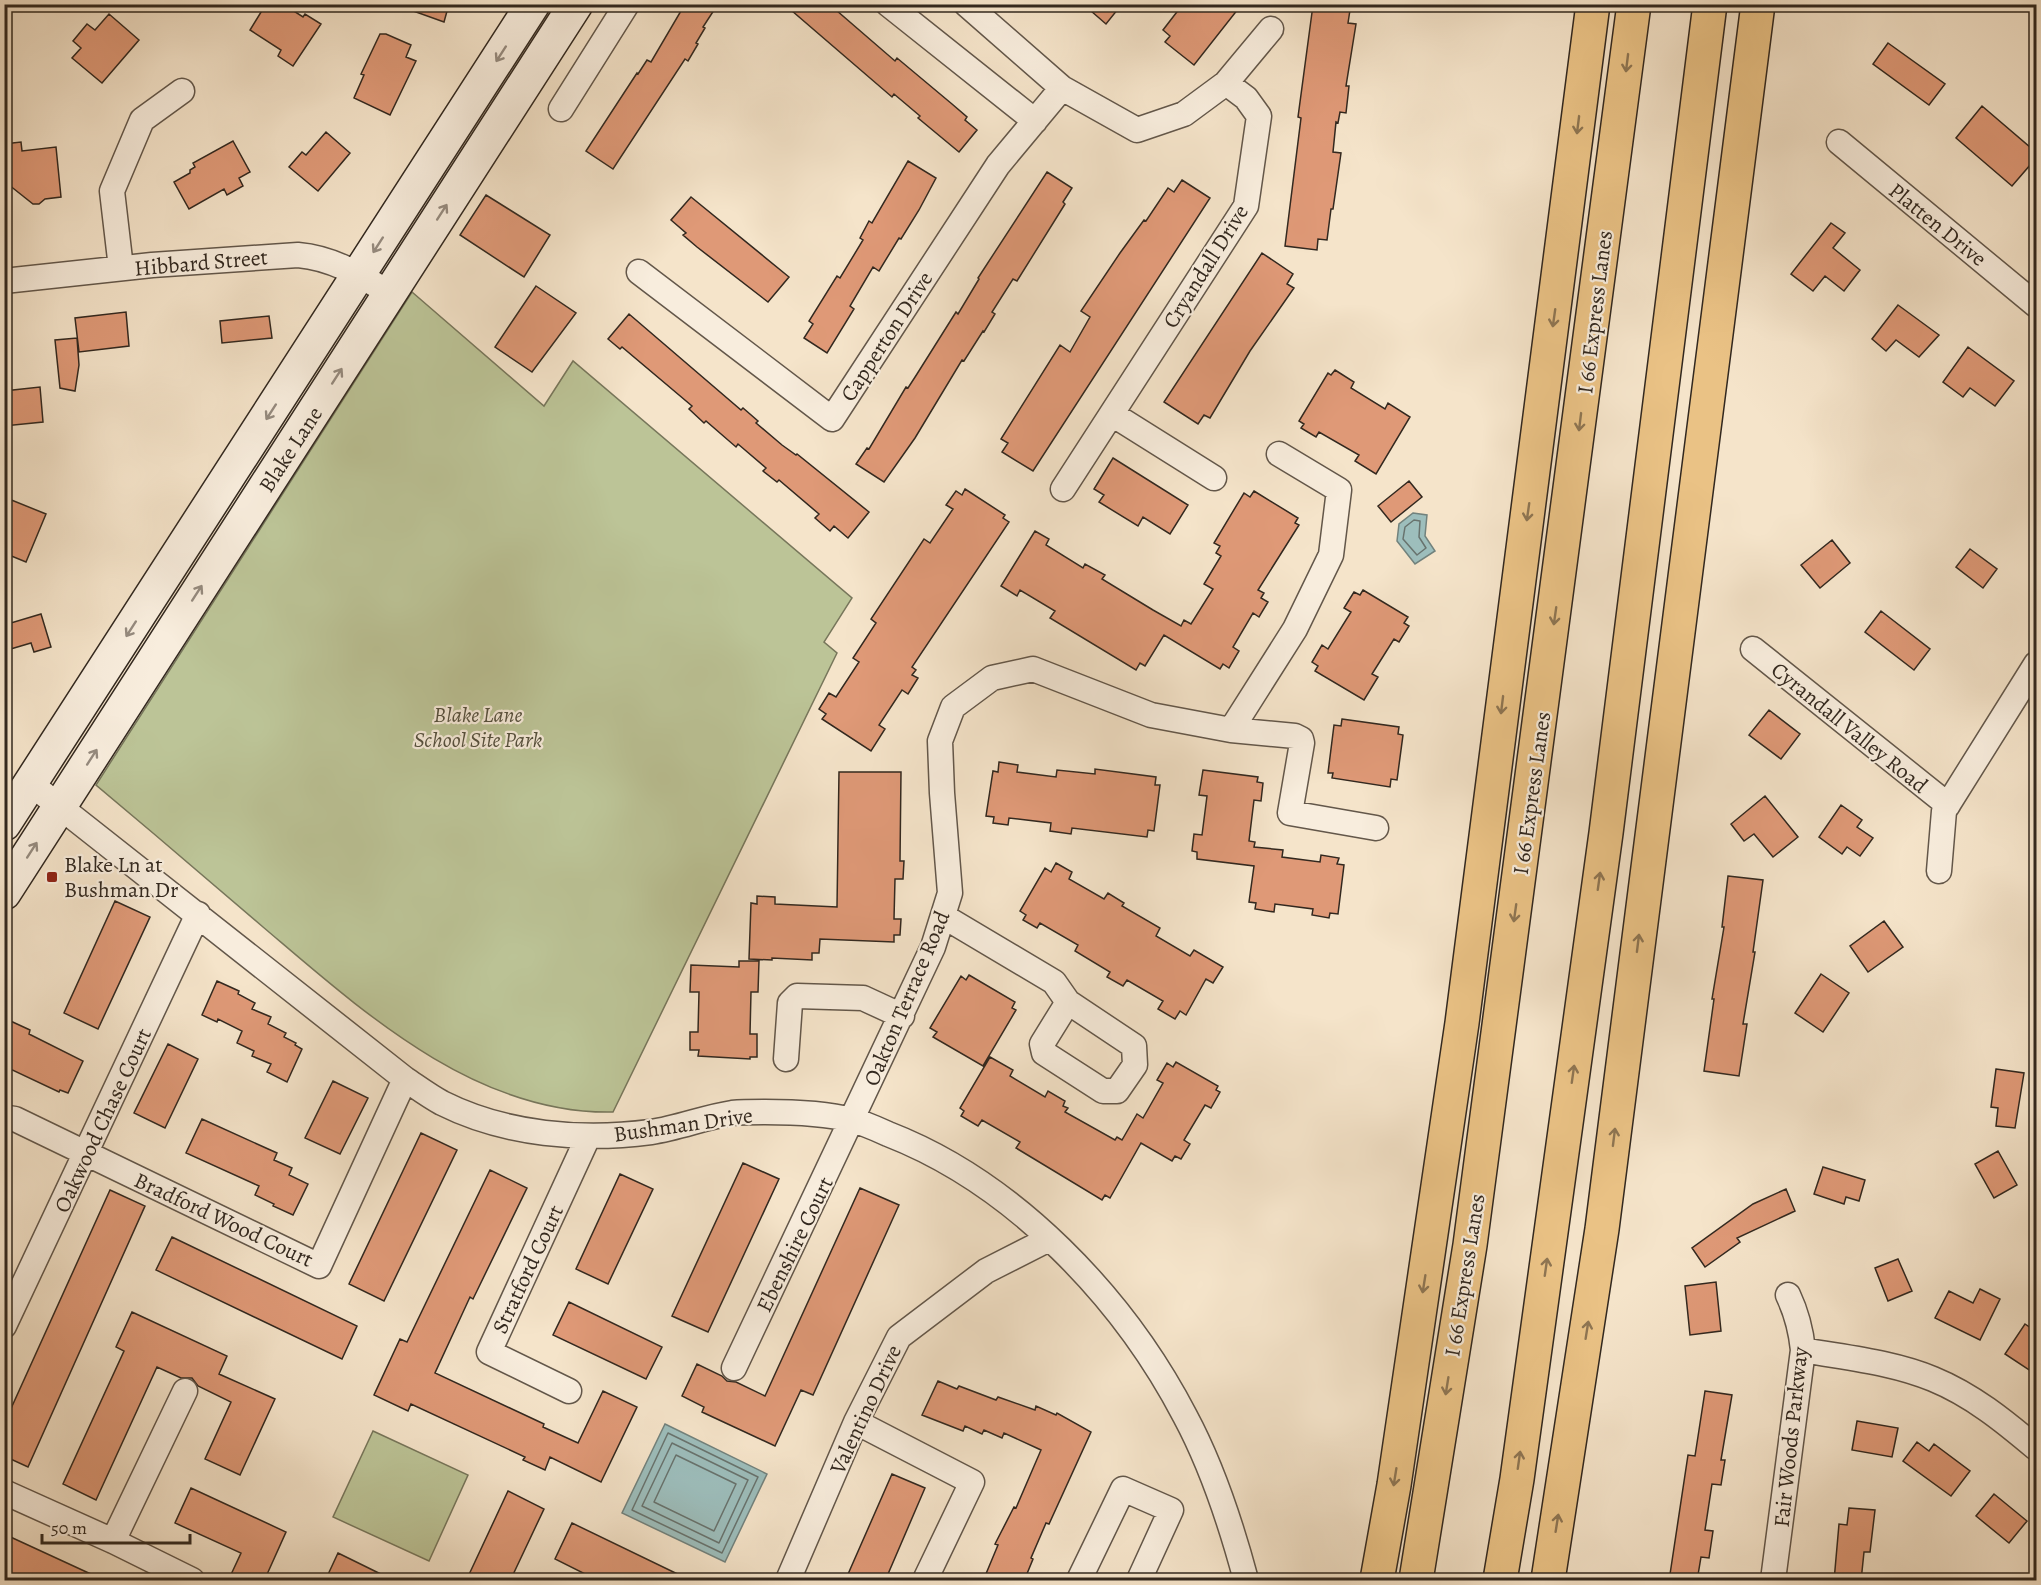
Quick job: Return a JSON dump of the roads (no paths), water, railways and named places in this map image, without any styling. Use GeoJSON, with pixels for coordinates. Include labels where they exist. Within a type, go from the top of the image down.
{"type":"FeatureCollection","features":[{"type":"Feature","properties":{"kind":"highway"},"geometry":{"type":"LineString","coordinates":[[1377,1581],[1394,1485],[1462,1023],[1593,4]]}},
{"type":"Feature","properties":{"kind":"highway","name":"I 66 Express Lanes"},"geometry":{"type":"LineString","coordinates":[[1416,1581],[1472,1233],[1634,4]]}},
{"type":"Feature","properties":{"kind":"highway"},"geometry":{"type":"LineString","coordinates":[[1500,1581],[1517,1479],[1606,833],[1710,4]]}},
{"type":"Feature","properties":{"kind":"highway"},"geometry":{"type":"LineString","coordinates":[[1548,1581],[1602,1229],[1758,4]]}},
{"type":"Feature","properties":{"kind":"main road","name":"Blake Lane"},"geometry":{"type":"LineString","coordinates":[[4,824],[533,4]]}},
{"type":"Feature","properties":{"kind":"main road","name":"Blake Lane"},"geometry":{"type":"LineString","coordinates":[[4,893],[576,4]]}},
{"type":"Feature","properties":{"kind":"street"},"geometry":{"type":"LineString","coordinates":[[561,109],[627,4]]}},
{"type":"Feature","properties":{"kind":"street"},"geometry":{"type":"LineString","coordinates":[[888,4],[1035,121]]}},
{"type":"Feature","properties":{"kind":"street"},"geometry":{"type":"LineString","coordinates":[[966,4],[1062,88],[1137,130],[1184,114],[1226,83],[1271,29]]}},
{"type":"Feature","properties":{"kind":"street","name":"Cryandall Drive"},"geometry":{"type":"LineString","coordinates":[[1063,489],[1246,206],[1259,116],[1246,98],[1226,83]]}},
{"type":"Feature","properties":{"kind":"street","name":"Capperton Drive"},"geometry":{"type":"LineString","coordinates":[[639,272],[832,419],[998,165],[1062,88]]}},
{"type":"Feature","properties":{"kind":"street"},"geometry":{"type":"LineString","coordinates":[[121,268],[112,192],[142,120],[182,91]]}},
{"type":"Feature","properties":{"kind":"street","name":"Platten Drive"},"geometry":{"type":"LineString","coordinates":[[1839,142],[2037,305]]}},
{"type":"Feature","properties":{"kind":"street","name":"Hibbard Street"},"geometry":{"type":"LineString","coordinates":[[4,280],[121,268],[298,255],[316,257],[359,274],[389,294]]}},
{"type":"Feature","properties":{"kind":"street"},"geometry":{"type":"LineString","coordinates":[[1112,414],[1214,478]]}},
{"type":"Feature","properties":{"kind":"street"},"geometry":{"type":"LineString","coordinates":[[1231,730],[1295,629],[1330,555],[1340,490],[1279,454]]}},
{"type":"Feature","properties":{"kind":"street","name":"Cyrandall Valley Road"},"geometry":{"type":"LineString","coordinates":[[1753,649],[1948,805]]}},
{"type":"Feature","properties":{"kind":"street"},"geometry":{"type":"LineString","coordinates":[[1939,872],[1942,822],[1948,805],[2037,664]]}},
{"type":"Feature","properties":{"kind":"street","name":"Oakton Terrace Road"},"geometry":{"type":"LineString","coordinates":[[853,1120],[933,947],[950,893],[940,741],[953,706],[992,678],[1033,669],[1151,715],[1231,730],[1295,736],[1301,739],[1302,743],[1290,813],[1376,828]]}},
{"type":"Feature","properties":{"kind":"street","name":"Bushman Drive"},"geometry":{"type":"LineString","coordinates":[[31,783],[405,1079],[441,1102],[478,1118],[533,1132],[588,1137],[653,1132],[732,1113],[767,1112],[853,1120],[912,1143],[944,1159],[980,1183],[1049,1239],[1105,1297],[1130,1328],[1165,1381],[1208,1464],[1232,1527],[1246,1581]]}},
{"type":"Feature","properties":{"kind":"street","name":"Oakwood Chase Court"},"geometry":{"type":"LineString","coordinates":[[4,1326],[198,914]]}},
{"type":"Feature","properties":{"kind":"street"},"geometry":{"type":"LineString","coordinates":[[943,916],[1054,982],[1068,1002]]}},
{"type":"Feature","properties":{"kind":"street"},"geometry":{"type":"LineString","coordinates":[[786,1059],[790,1003],[797,996],[863,998],[902,1016]]}},
{"type":"Feature","properties":{"kind":"street","name":"Bradford Wood Court"},"geometry":{"type":"LineString","coordinates":[[8,1118],[15,1119],[87,1153],[320,1266],[405,1079]]}},
{"type":"Feature","properties":{"kind":"street","name":"Ebenshire Court"},"geometry":{"type":"LineString","coordinates":[[734,1368],[853,1120]]}},
{"type":"Feature","properties":{"kind":"street","name":"Stratford Court"},"geometry":{"type":"LineString","coordinates":[[569,1391],[489,1352],[588,1137]]}},
{"type":"Feature","properties":{"kind":"street","name":"Valentino Drive"},"geometry":{"type":"LineString","coordinates":[[788,1581],[856,1422],[899,1337],[986,1271],[1049,1239]]}},
{"type":"Feature","properties":{"kind":"street","name":"Fair Woods Parkway"},"geometry":{"type":"LineString","coordinates":[[1773,1581],[1803,1350],[1801,1328],[1788,1295]]}},
{"type":"Feature","properties":{"kind":"street"},"geometry":{"type":"LineString","coordinates":[[1803,1350],[1879,1363],[1932,1379],[1976,1401],[2037,1448]]}},
{"type":"Feature","properties":{"kind":"street"},"geometry":{"type":"LineString","coordinates":[[113,1541],[185,1391]]}},
{"type":"Feature","properties":{"kind":"street"},"geometry":{"type":"LineString","coordinates":[[856,1422],[972,1482],[925,1581]]}},
{"type":"Feature","properties":{"kind":"street"},"geometry":{"type":"LineString","coordinates":[[1079,1581],[1124,1489],[1171,1510],[1138,1581]]}},
{"type":"Feature","properties":{"kind":"street"},"geometry":{"type":"LineString","coordinates":[[4,1492],[113,1541],[192,1581]]}},
{"type":"Feature","properties":{"kind":"water"},"geometry":{"type":"Polygon","coordinates":[[[1413,513],[1427,515],[1425,536],[1435,551],[1415,564],[1397,541],[1399,524],[1413,513]]]}},
{"type":"Feature","properties":{"kind":"water"},"geometry":{"type":"Polygon","coordinates":[[[665,1424],[767,1474],[725,1562],[622,1513],[665,1424]]]}},
{"type":"Feature","properties":{"kind":"place","name":"Blake Ln at Bushman Dr"},"geometry":{"type":"Point","coordinates":[52,877]}},
{"type":"Feature","properties":{"kind":"park label","name":"Blake Lane School Site Park"},"geometry":{"type":"Point","coordinates":[478,726]}}]}
